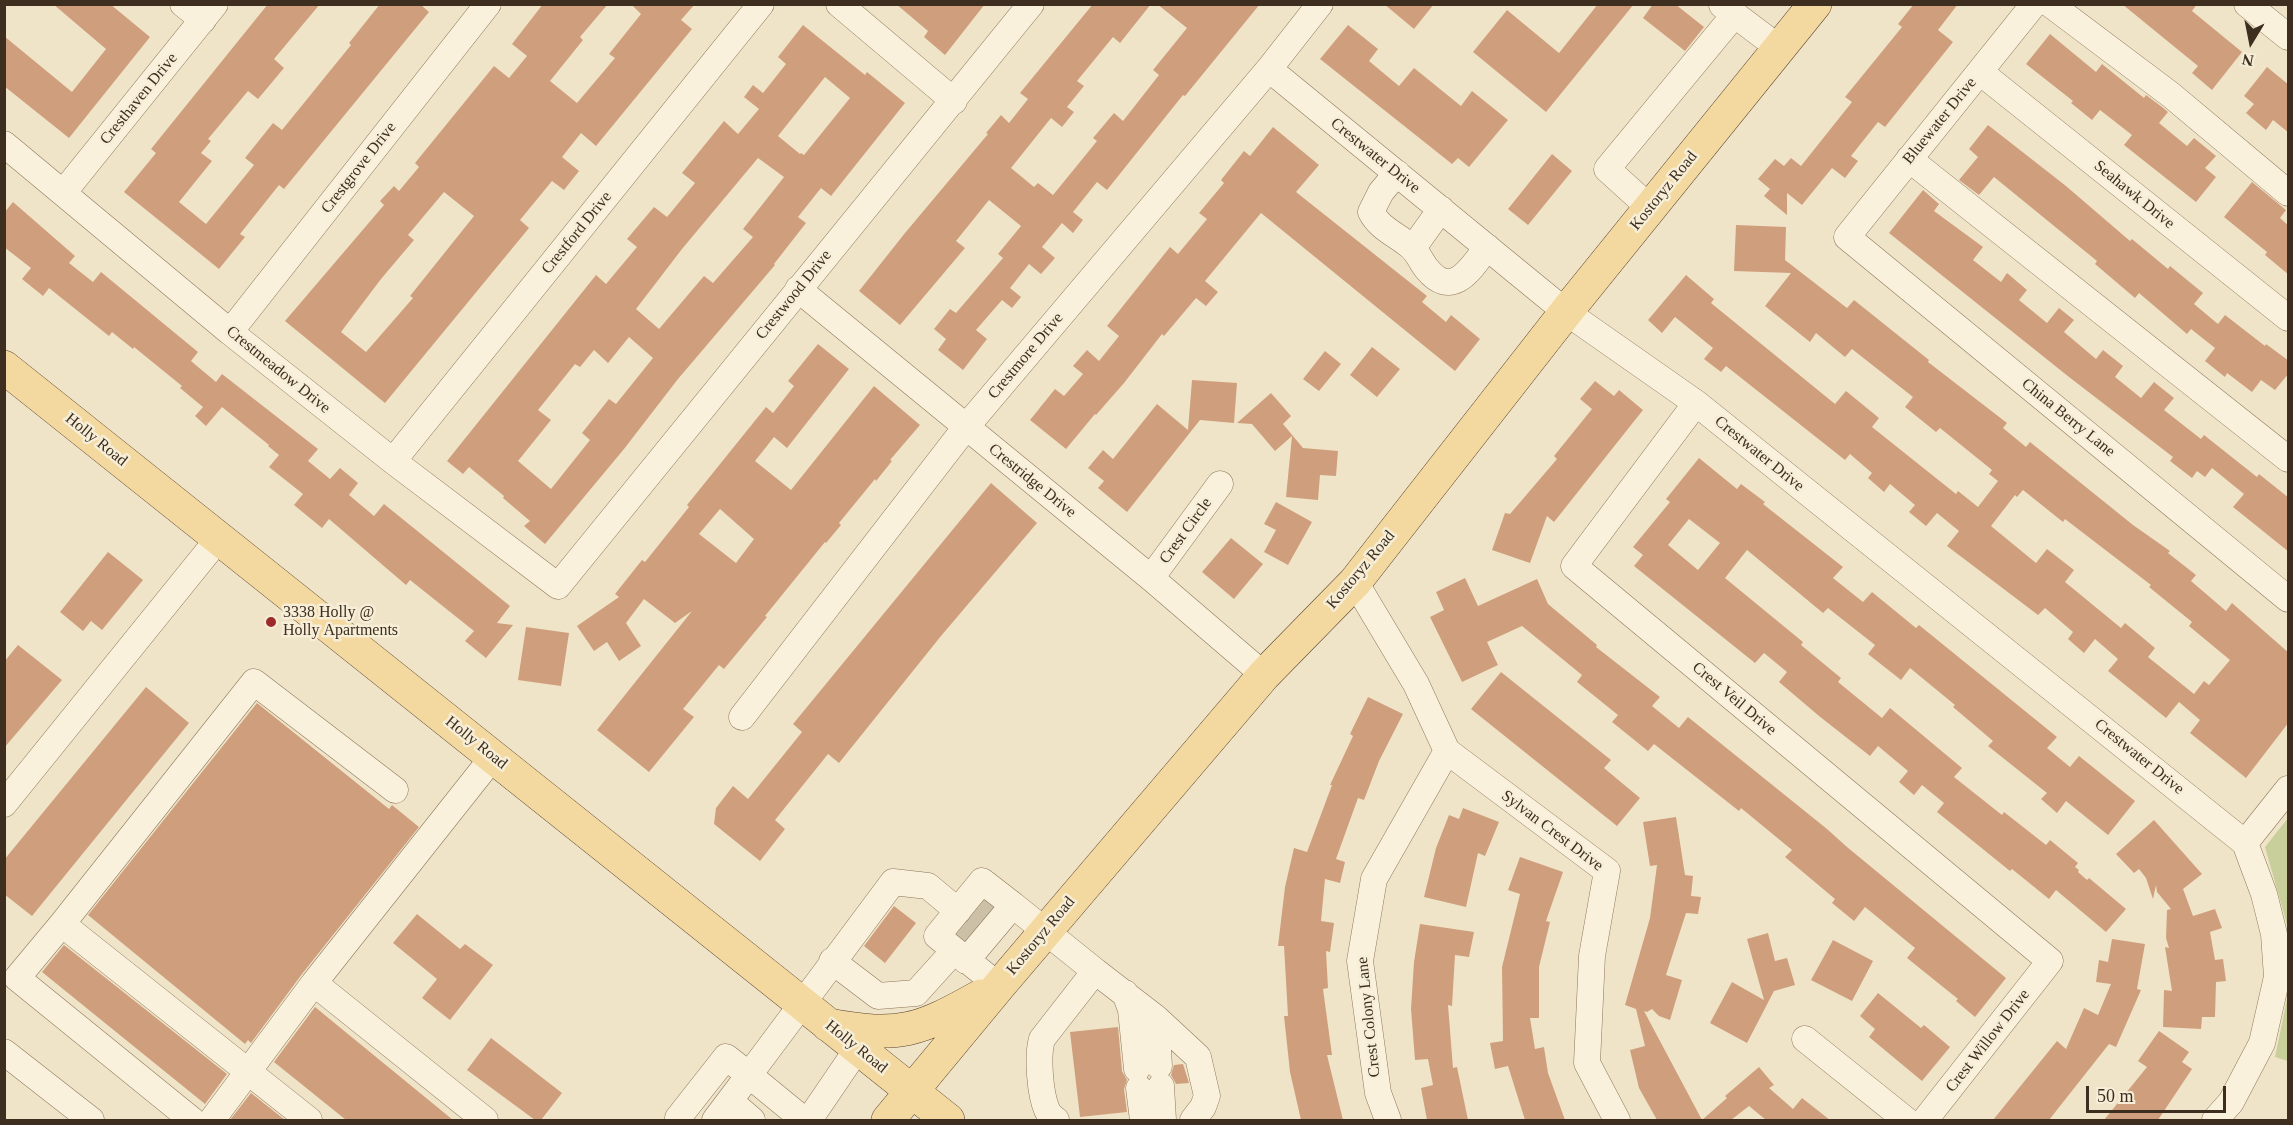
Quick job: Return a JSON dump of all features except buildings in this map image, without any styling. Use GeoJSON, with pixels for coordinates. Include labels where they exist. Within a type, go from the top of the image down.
{"type":"FeatureCollection","features":[{"type":"Feature","properties":{"kind":"main road","name":"Kostoryz Road"},"geometry":{"type":"LineString","coordinates":[[888,1120],[1264,675],[1355,582],[1566,312],[1815,4]]}},
{"type":"Feature","properties":{"kind":"main road","name":"Holly Road"},"geometry":{"type":"LineString","coordinates":[[4,367],[948,1120]]}},
{"type":"Feature","properties":{"kind":"main road"},"geometry":{"type":"LineString","coordinates":[[828,1025],[883,1032],[914,1029],[942,1017],[999,986]]}},
{"type":"Feature","properties":{"kind":"street","name":"Crestgrove Drive"},"geometry":{"type":"LineString","coordinates":[[230,332],[488,4]]}},
{"type":"Feature","properties":{"kind":"street","name":"Crestford Drive"},"geometry":{"type":"LineString","coordinates":[[393,461],[761,4]]}},
{"type":"Feature","properties":{"kind":"street"},"geometry":{"type":"LineString","coordinates":[[839,4],[954,101]]}},
{"type":"Feature","properties":{"kind":"street","name":"Crestwood Drive"},"geometry":{"type":"LineString","coordinates":[[558,586],[1032,4]]}},
{"type":"Feature","properties":{"kind":"street","name":"Crestmore Drive"},"geometry":{"type":"LineString","coordinates":[[742,717],[966,427],[1269,69],[1320,4]]}},
{"type":"Feature","properties":{"kind":"street","name":"Bluewater Drive"},"geometry":{"type":"LineString","coordinates":[[1847,237],[2034,4]]}},
{"type":"Feature","properties":{"kind":"street"},"geometry":{"type":"LineString","coordinates":[[2050,4],[2171,95],[2289,193]]}},
{"type":"Feature","properties":{"kind":"street"},"geometry":{"type":"LineString","coordinates":[[2247,4],[2289,37]]}},
{"type":"Feature","properties":{"kind":"street"},"geometry":{"type":"LineString","coordinates":[[1650,208],[1607,170],[1728,9],[1779,48]]}},
{"type":"Feature","properties":{"kind":"street","name":"Cresthaven Drive"},"geometry":{"type":"LineString","coordinates":[[63,193],[200,10]]}},
{"type":"Feature","properties":{"kind":"street","name":"Crestwater Drive"},"geometry":{"type":"LineString","coordinates":[[1269,69],[1566,312],[1696,403],[2245,843]]}},
{"type":"Feature","properties":{"kind":"street","name":"Seahawk Drive"},"geometry":{"type":"LineString","coordinates":[[1980,72],[2289,318]]}},
{"type":"Feature","properties":{"kind":"street","name":"Crestmeadow Drive"},"geometry":{"type":"LineString","coordinates":[[4,144],[230,332],[393,461],[558,586]]}},
{"type":"Feature","properties":{"kind":"street"},"geometry":{"type":"LineString","coordinates":[[1909,159],[2289,459]]}},
{"type":"Feature","properties":{"kind":"street"},"geometry":{"type":"LineString","coordinates":[[1396,173],[1381,192],[1371,212],[1380,224],[1413,248],[1437,280],[1450,283],[1462,278],[1487,247]]}},
{"type":"Feature","properties":{"kind":"street"},"geometry":{"type":"LineString","coordinates":[[1413,248],[1441,209]]}},
{"type":"Feature","properties":{"kind":"street","name":"China Berry Lane"},"geometry":{"type":"LineString","coordinates":[[1847,237],[2289,599]]}},
{"type":"Feature","properties":{"kind":"street","name":"Crestridge Drive"},"geometry":{"type":"LineString","coordinates":[[798,289],[1151,578],[1264,675]]}},
{"type":"Feature","properties":{"kind":"street","name":"Crest Veil Drive"},"geometry":{"type":"LineString","coordinates":[[1696,403],[1574,566],[2050,961]]}},
{"type":"Feature","properties":{"kind":"street","name":"Crest Circle"},"geometry":{"type":"LineString","coordinates":[[1151,578],[1220,484]]}},
{"type":"Feature","properties":{"kind":"street"},"geometry":{"type":"LineString","coordinates":[[4,804],[219,538]]}},
{"type":"Feature","properties":{"kind":"street","name":"Sylvan Crest Drive"},"geometry":{"type":"LineString","coordinates":[[1355,582],[1416,684],[1447,751],[1607,871],[1592,956],[1587,1063],[1617,1120]]}},
{"type":"Feature","properties":{"kind":"street"},"geometry":{"type":"LineString","coordinates":[[192,1120],[17,978],[254,682],[395,790]]}},
{"type":"Feature","properties":{"kind":"street","name":"Crest Colony Lane"},"geometry":{"type":"LineString","coordinates":[[1388,1120],[1377,1093],[1360,961],[1374,879],[1447,751]]}},
{"type":"Feature","properties":{"kind":"street"},"geometry":{"type":"LineString","coordinates":[[212,1120],[314,983],[493,757]]}},
{"type":"Feature","properties":{"kind":"street"},"geometry":{"type":"LineString","coordinates":[[2215,1120],[2231,1102],[2262,1043],[2277,977],[2274,934],[2264,894],[2245,843],[2289,789]]}},
{"type":"Feature","properties":{"kind":"street"},"geometry":{"type":"LineString","coordinates":[[752,1120],[722,1111],[893,882],[928,886],[978,917],[1045,932],[1125,993],[1193,1052],[1201,1064],[1207,1096],[1203,1107],[1193,1120]]}},
{"type":"Feature","properties":{"kind":"street"},"geometry":{"type":"LineString","coordinates":[[978,917],[937,936],[999,986]]}},
{"type":"Feature","properties":{"kind":"street"},"geometry":{"type":"LineString","coordinates":[[832,961],[878,996],[916,993],[960,956],[978,917]]}},
{"type":"Feature","properties":{"kind":"street"},"geometry":{"type":"LineString","coordinates":[[62,924],[309,1120]]}},
{"type":"Feature","properties":{"kind":"street","name":"Crest Willow Drive"},"geometry":{"type":"LineString","coordinates":[[1925,1120],[2050,961]]}},
{"type":"Feature","properties":{"kind":"street"},"geometry":{"type":"LineString","coordinates":[[1056,1120],[1046,1109],[1041,1074],[1042,1039],[1095,971]]}},
{"type":"Feature","properties":{"kind":"street"},"geometry":{"type":"LineString","coordinates":[[314,983],[485,1120]]}},
{"type":"Feature","properties":{"kind":"street"},"geometry":{"type":"LineString","coordinates":[[1125,993],[1163,1120]]}},
{"type":"Feature","properties":{"kind":"street"},"geometry":{"type":"LineString","coordinates":[[1143,1120],[1156,1018]]}},
{"type":"Feature","properties":{"kind":"street"},"geometry":{"type":"LineString","coordinates":[[1805,1039],[1906,1120]]}},
{"type":"Feature","properties":{"kind":"street"},"geometry":{"type":"LineString","coordinates":[[809,1120],[858,1048]]}},
{"type":"Feature","properties":{"kind":"street"},"geometry":{"type":"LineString","coordinates":[[4,1052],[91,1120]]}},
{"type":"Feature","properties":{"kind":"street"},"geometry":{"type":"LineString","coordinates":[[681,1120],[678,1118],[726,1057],[804,1120]]}},
{"type":"Feature","properties":{"kind":"green space"},"geometry":{"type":"Polygon","coordinates":[[[2288,818],[2288,928],[2265,847],[2288,818]]]}},
{"type":"Feature","properties":{"kind":"green space"},"geometry":{"type":"Polygon","coordinates":[[[2288,995],[2288,1061],[2275,1057],[2288,995]]]}},
{"type":"Feature","properties":{"kind":"tunnel"},"geometry":{"type":"LineString","coordinates":[[976,903],[993,916]]}},
{"type":"Feature","properties":{"kind":"tunnel"},"geometry":{"type":"LineString","coordinates":[[960,923],[976,936]]}},
{"type":"Feature","properties":{"kind":"place","name":"3338 Holly @ Holly Apartments"},"geometry":{"type":"Point","coordinates":[271,622]}}]}
